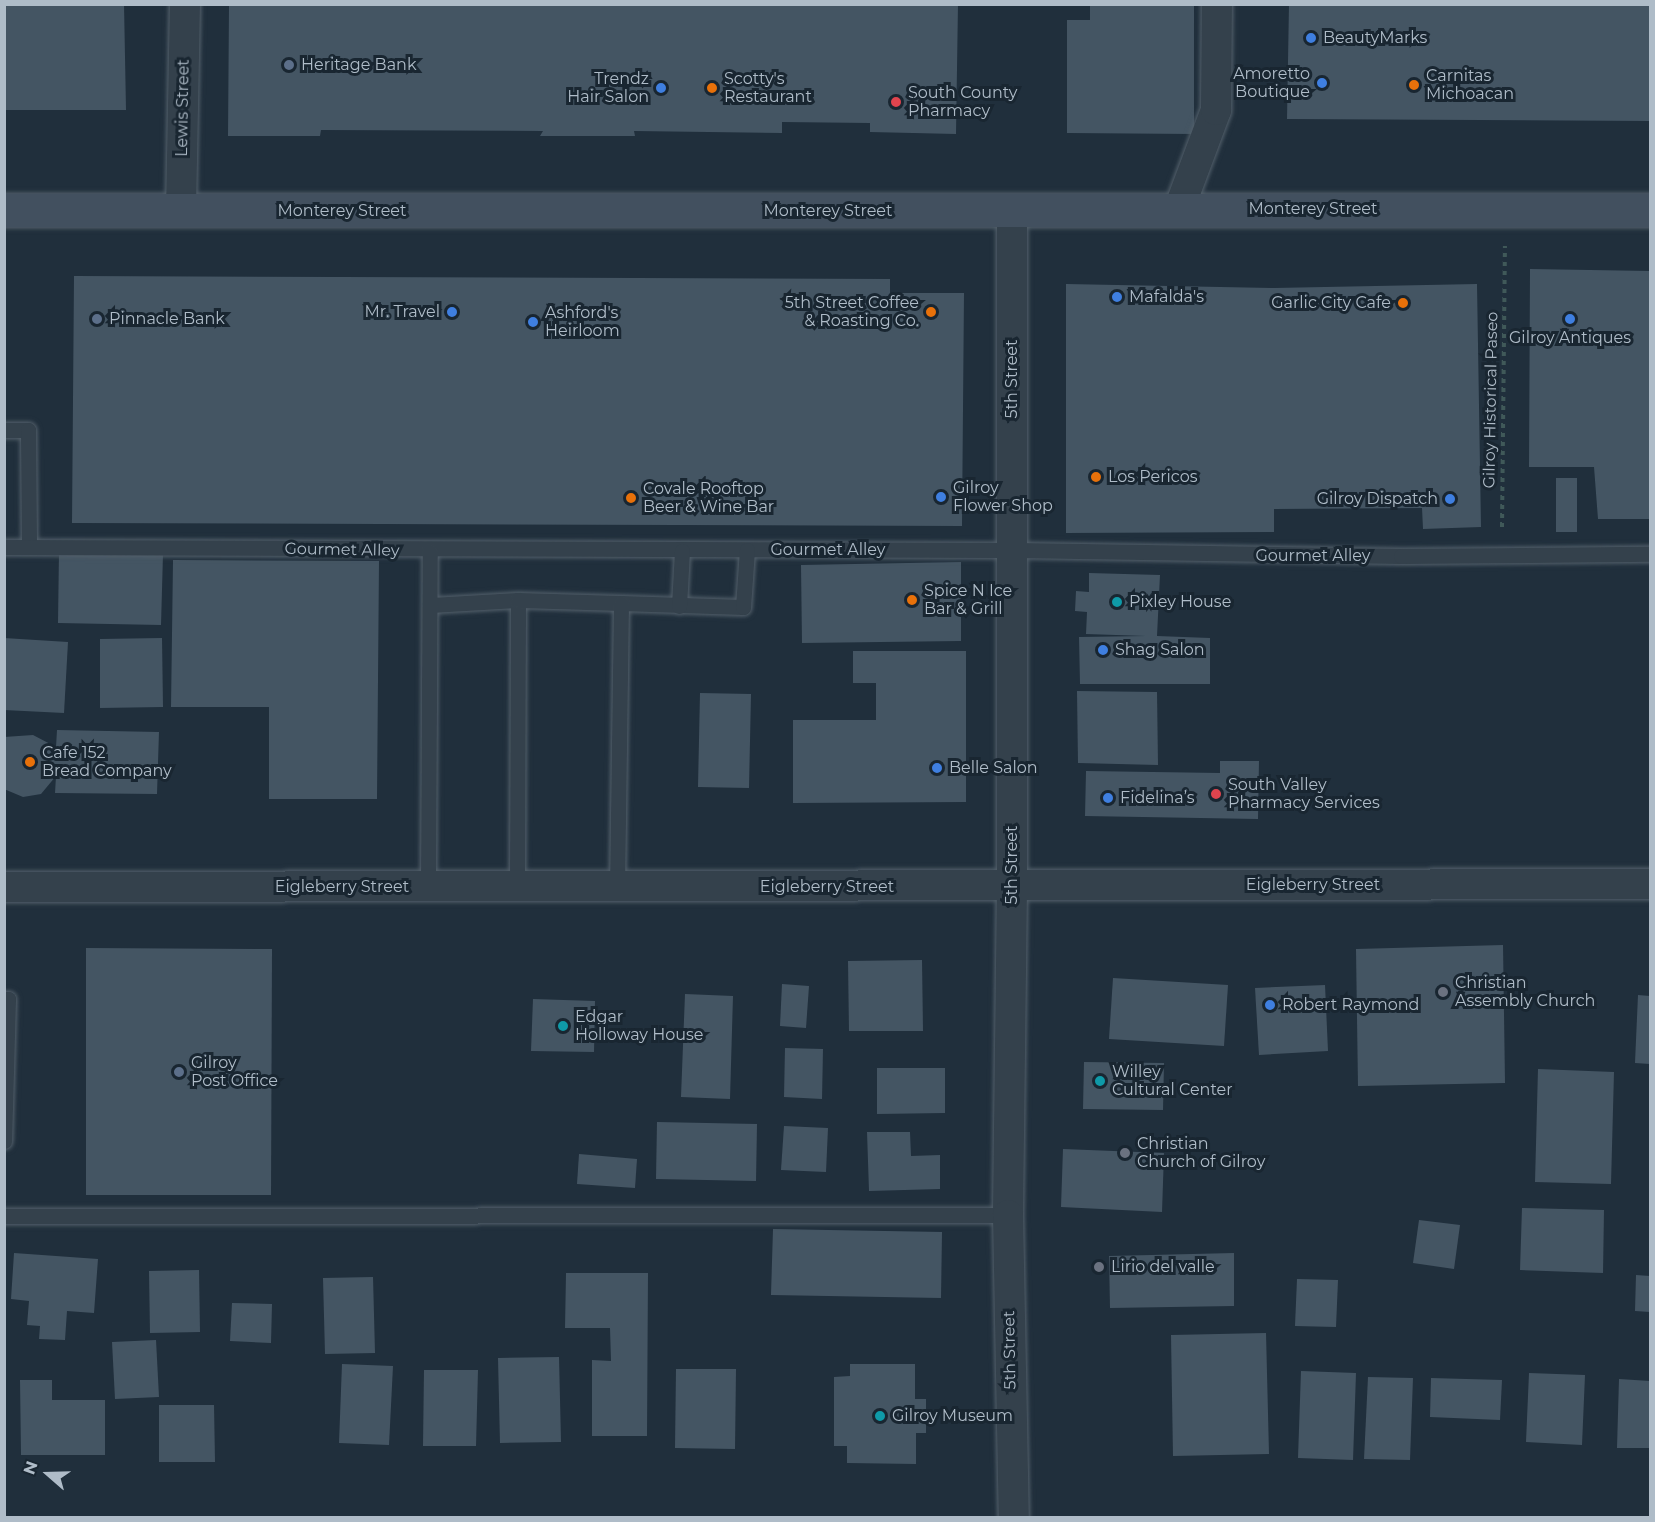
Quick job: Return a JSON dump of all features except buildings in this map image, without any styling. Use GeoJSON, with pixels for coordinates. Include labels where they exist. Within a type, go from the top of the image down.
{"type":"FeatureCollection","features":[{"type":"Feature","properties":{"kind":"main road","name":"Monterey Street"},"geometry":{"type":"LineString","coordinates":[[4,210],[1012,212],[1179,209],[1650,210]]}},
{"type":"Feature","properties":{"kind":"street","name":"Lewis Street"},"geometry":{"type":"LineString","coordinates":[[181,211],[185,4]]}},
{"type":"Feature","properties":{"kind":"street"},"geometry":{"type":"LineString","coordinates":[[1179,209],[1216,110],[1217,4]]}},
{"type":"Feature","properties":{"kind":"street","name":"5th Street"},"geometry":{"type":"LineString","coordinates":[[1012,212],[1012,886],[1008,1215],[1014,1518]]}},
{"type":"Feature","properties":{"kind":"street","name":"Eigleberry Street"},"geometry":{"type":"LineString","coordinates":[[4,888],[1650,884]]}},
{"type":"Feature","properties":{"kind":"lane"},"geometry":{"type":"LineString","coordinates":[[4,430],[28,430],[29,546]]}},
{"type":"Feature","properties":{"kind":"lane","name":"Gourmet Alley"},"geometry":{"type":"LineString","coordinates":[[4,547],[430,551],[1011,550],[1502,555],[1650,554]]}},
{"type":"Feature","properties":{"kind":"lane"},"geometry":{"type":"LineString","coordinates":[[430,605],[518,600],[743,606],[747,550]]}},
{"type":"Feature","properties":{"kind":"lane"},"geometry":{"type":"LineString","coordinates":[[428,887],[430,551]]}},
{"type":"Feature","properties":{"kind":"lane"},"geometry":{"type":"LineString","coordinates":[[679,606],[682,551]]}},
{"type":"Feature","properties":{"kind":"lane"},"geometry":{"type":"LineString","coordinates":[[517,887],[518,600]]}},
{"type":"Feature","properties":{"kind":"lane"},"geometry":{"type":"LineString","coordinates":[[617,888],[621,603]]}},
{"type":"Feature","properties":{"kind":"lane"},"geometry":{"type":"LineString","coordinates":[[4,999],[8,999],[4,1141]]}},
{"type":"Feature","properties":{"kind":"lane"},"geometry":{"type":"LineString","coordinates":[[4,1216],[1008,1215]]}},
{"type":"Feature","properties":{"kind":"path","name":"Gilroy Historical Paseo"},"geometry":{"type":"LineString","coordinates":[[1502,555],[1505,246]]}},
{"type":"Feature","properties":{"kind":"place","name":"BeautyMarks"},"geometry":{"type":"Point","coordinates":[1311,38]}},
{"type":"Feature","properties":{"kind":"place","name":"Heritage Bank"},"geometry":{"type":"Point","coordinates":[289,65]}},
{"type":"Feature","properties":{"kind":"place","name":"Amoretto Boutique"},"geometry":{"type":"Point","coordinates":[1322,83]}},
{"type":"Feature","properties":{"kind":"place","name":"Carnitas Michoacan"},"geometry":{"type":"Point","coordinates":[1414,85]}},
{"type":"Feature","properties":{"kind":"place","name":"Trendz Hair Salon"},"geometry":{"type":"Point","coordinates":[661,88]}},
{"type":"Feature","properties":{"kind":"place","name":"Scotty's Restaurant"},"geometry":{"type":"Point","coordinates":[712,88]}},
{"type":"Feature","properties":{"kind":"place","name":"South County Pharmacy"},"geometry":{"type":"Point","coordinates":[896,102]}},
{"type":"Feature","properties":{"kind":"place","name":"Mafalda's"},"geometry":{"type":"Point","coordinates":[1117,297]}},
{"type":"Feature","properties":{"kind":"place","name":"Garlic City Cafe"},"geometry":{"type":"Point","coordinates":[1403,303]}},
{"type":"Feature","properties":{"kind":"place","name":"Mr. Travel"},"geometry":{"type":"Point","coordinates":[452,312]}},
{"type":"Feature","properties":{"kind":"place","name":"5th Street Coffee & Roasting Co."},"geometry":{"type":"Point","coordinates":[931,312]}},
{"type":"Feature","properties":{"kind":"place","name":"Pinnacle Bank"},"geometry":{"type":"Point","coordinates":[97,319]}},
{"type":"Feature","properties":{"kind":"place","name":"Gilroy Antiques"},"geometry":{"type":"Point","coordinates":[1570,319]}},
{"type":"Feature","properties":{"kind":"place","name":"Ashford's Heirloom"},"geometry":{"type":"Point","coordinates":[533,322]}},
{"type":"Feature","properties":{"kind":"place","name":"Los Pericos"},"geometry":{"type":"Point","coordinates":[1096,477]}},
{"type":"Feature","properties":{"kind":"place","name":"Gilroy Flower Shop"},"geometry":{"type":"Point","coordinates":[941,497]}},
{"type":"Feature","properties":{"kind":"place","name":"Covale Rooftop Beer & Wine Bar"},"geometry":{"type":"Point","coordinates":[631,498]}},
{"type":"Feature","properties":{"kind":"place","name":"Gilroy Dispatch"},"geometry":{"type":"Point","coordinates":[1450,499]}},
{"type":"Feature","properties":{"kind":"place","name":"Spice N Ice Bar & Grill"},"geometry":{"type":"Point","coordinates":[912,600]}},
{"type":"Feature","properties":{"kind":"place","name":"Pixley House"},"geometry":{"type":"Point","coordinates":[1117,602]}},
{"type":"Feature","properties":{"kind":"place","name":"Shag Salon"},"geometry":{"type":"Point","coordinates":[1103,650]}},
{"type":"Feature","properties":{"kind":"place","name":"Cafe 152 Bread Company"},"geometry":{"type":"Point","coordinates":[30,762]}},
{"type":"Feature","properties":{"kind":"place","name":"Belle Salon"},"geometry":{"type":"Point","coordinates":[937,768]}},
{"type":"Feature","properties":{"kind":"place","name":"South Valley Pharmacy Services"},"geometry":{"type":"Point","coordinates":[1216,794]}},
{"type":"Feature","properties":{"kind":"place","name":"Fidelina’s"},"geometry":{"type":"Point","coordinates":[1108,798]}},
{"type":"Feature","properties":{"kind":"place","name":"Christian Assembly Church"},"geometry":{"type":"Point","coordinates":[1443,992]}},
{"type":"Feature","properties":{"kind":"place","name":"Robert Raymond"},"geometry":{"type":"Point","coordinates":[1270,1005]}},
{"type":"Feature","properties":{"kind":"place","name":"Edgar Holloway House"},"geometry":{"type":"Point","coordinates":[563,1026]}},
{"type":"Feature","properties":{"kind":"place","name":"Gilroy Post Office"},"geometry":{"type":"Point","coordinates":[179,1072]}},
{"type":"Feature","properties":{"kind":"place","name":"Willey Cultural Center"},"geometry":{"type":"Point","coordinates":[1100,1081]}},
{"type":"Feature","properties":{"kind":"place","name":"Christian Church of Gilroy"},"geometry":{"type":"Point","coordinates":[1125,1153]}},
{"type":"Feature","properties":{"kind":"place","name":"Lirio del valle"},"geometry":{"type":"Point","coordinates":[1099,1267]}},
{"type":"Feature","properties":{"kind":"place","name":"Gilroy Museum"},"geometry":{"type":"Point","coordinates":[880,1416]}}]}
